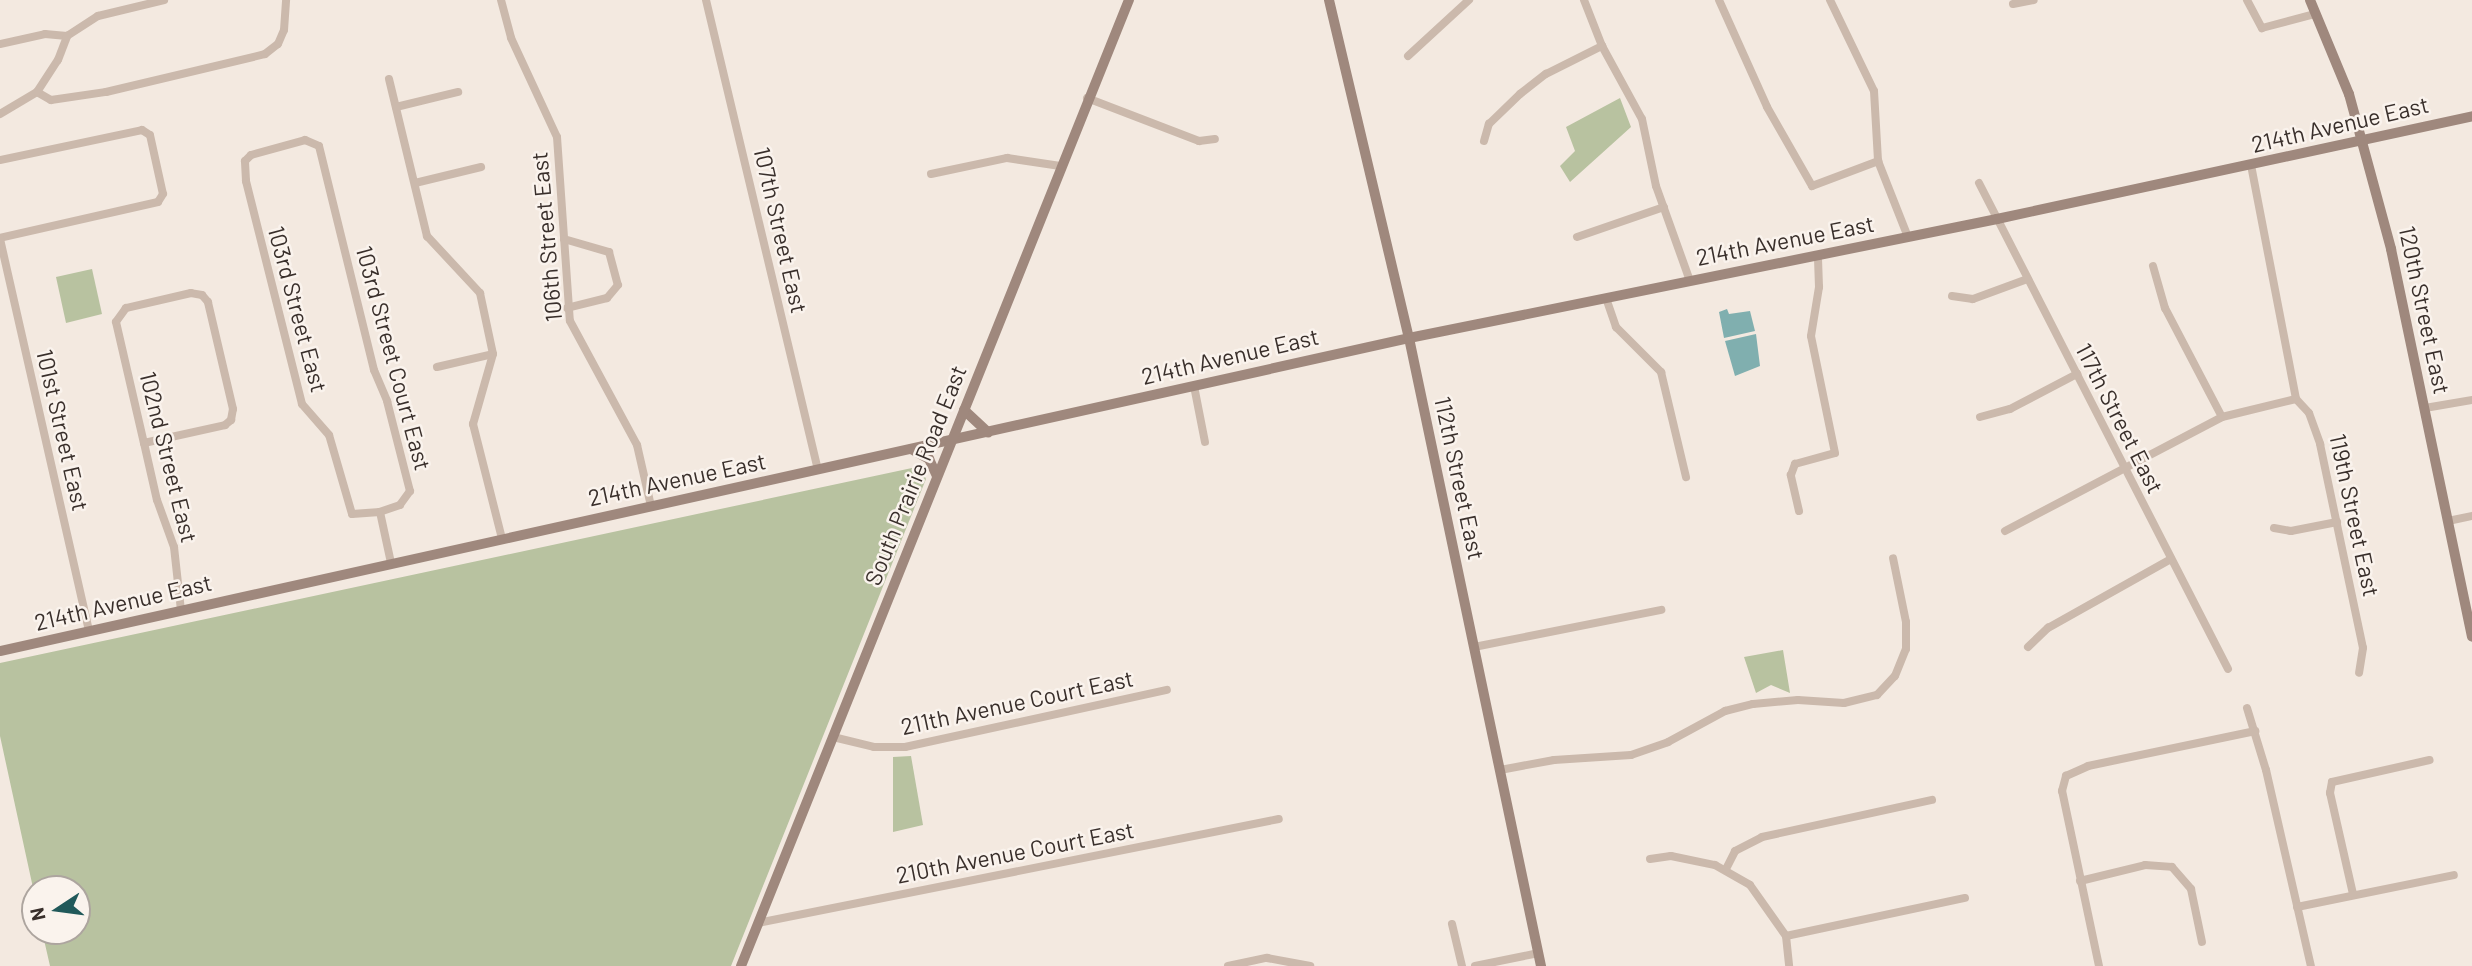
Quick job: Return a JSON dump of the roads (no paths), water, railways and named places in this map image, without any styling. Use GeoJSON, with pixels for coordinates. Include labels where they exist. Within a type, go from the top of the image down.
{"type":"FeatureCollection","features":[{"type":"Feature","properties":{"kind":"street"},"geometry":{"type":"LineString","coordinates":[[0,114],[37,92],[58,60],[67,36],[98,16],[164,0]]}},
{"type":"Feature","properties":{"kind":"street"},"geometry":{"type":"LineString","coordinates":[[37,92],[51,100],[265,54],[281,37],[286,0]]}},
{"type":"Feature","properties":{"kind":"street","name":"106th Street East"},"geometry":{"type":"LineString","coordinates":[[502,0],[511,38],[555,129],[567,308],[574,332],[637,445],[651,506]]}},
{"type":"Feature","properties":{"kind":"street","name":"107th Street East"},"geometry":{"type":"LineString","coordinates":[[706,0],[818,469]]}},
{"type":"Feature","properties":{"kind":"street","name":"South Prairie Road East"},"geometry":{"type":"LineString","coordinates":[[741,966],[1087,98],[1129,0]]}},
{"type":"Feature","properties":{"kind":"street","name":"112th Street East"},"geometry":{"type":"LineString","coordinates":[[1329,0],[1409,338],[1541,966]]}},
{"type":"Feature","properties":{"kind":"street"},"geometry":{"type":"LineString","coordinates":[[1408,56],[1469,0]]}},
{"type":"Feature","properties":{"kind":"street"},"geometry":{"type":"LineString","coordinates":[[1584,0],[1602,46],[1642,119],[1664,207],[1690,281]]}},
{"type":"Feature","properties":{"kind":"street"},"geometry":{"type":"LineString","coordinates":[[1719,0],[1768,107],[1812,186],[1878,161]]}},
{"type":"Feature","properties":{"kind":"street"},"geometry":{"type":"LineString","coordinates":[[1830,0],[1874,91],[1878,161],[1909,237]]}},
{"type":"Feature","properties":{"kind":"street"},"geometry":{"type":"LineString","coordinates":[[2013,4],[2035,0]]}},
{"type":"Feature","properties":{"kind":"street"},"geometry":{"type":"LineString","coordinates":[[2247,0],[2262,28],[2315,14]]}},
{"type":"Feature","properties":{"kind":"street","name":"120th Street East"},"geometry":{"type":"LineString","coordinates":[[2310,0],[2364,141],[2425,408],[2472,637]]}},
{"type":"Feature","properties":{"kind":"street"},"geometry":{"type":"LineString","coordinates":[[0,44],[45,34],[67,36]]}},
{"type":"Feature","properties":{"kind":"street"},"geometry":{"type":"LineString","coordinates":[[1484,141],[1489,124],[1520,94],[1546,74],[1602,46]]}},
{"type":"Feature","properties":{"kind":"street"},"geometry":{"type":"LineString","coordinates":[[389,79],[427,236],[476,285],[493,354],[474,424],[502,539]]}},
{"type":"Feature","properties":{"kind":"street"},"geometry":{"type":"LineString","coordinates":[[396,107],[458,92]]}},
{"type":"Feature","properties":{"kind":"street"},"geometry":{"type":"LineString","coordinates":[[1087,98],[1199,141],[1215,139]]}},
{"type":"Feature","properties":{"kind":"street","name":"214th Avenue East"},"geometry":{"type":"LineString","coordinates":[[0,651],[1409,338],[1997,219],[2472,116]]}},
{"type":"Feature","properties":{"kind":"street"},"geometry":{"type":"LineString","coordinates":[[0,160],[142,130],[150,135],[163,190],[158,202],[0,238]]}},
{"type":"Feature","properties":{"kind":"street","name":"103rd Street East"},"geometry":{"type":"LineString","coordinates":[[319,146],[305,141],[247,158],[246,181],[302,404],[329,435],[352,513],[380,512]]}},
{"type":"Feature","properties":{"kind":"street","name":"103rd Street Court East"},"geometry":{"type":"LineString","coordinates":[[319,146],[374,370],[387,401],[410,491],[400,505],[380,512]]}},
{"type":"Feature","properties":{"kind":"street"},"geometry":{"type":"LineString","coordinates":[[931,174],[1019,157],[1060,166]]}},
{"type":"Feature","properties":{"kind":"street","name":"119th Street East"},"geometry":{"type":"LineString","coordinates":[[2251,165],[2297,399],[2315,424],[2337,522],[2363,648],[2359,673]]}},
{"type":"Feature","properties":{"kind":"street"},"geometry":{"type":"LineString","coordinates":[[415,183],[481,167]]}},
{"type":"Feature","properties":{"kind":"street","name":"117th Street East"},"geometry":{"type":"LineString","coordinates":[[1979,183],[2228,670]]}},
{"type":"Feature","properties":{"kind":"street"},"geometry":{"type":"LineString","coordinates":[[1577,237],[1664,207]]}},
{"type":"Feature","properties":{"kind":"street","name":"101st Street East"},"geometry":{"type":"LineString","coordinates":[[0,238],[89,631]]}},
{"type":"Feature","properties":{"kind":"street"},"geometry":{"type":"LineString","coordinates":[[564,239],[609,252],[618,285],[614,294],[600,302],[567,308]]}},
{"type":"Feature","properties":{"kind":"street"},"geometry":{"type":"LineString","coordinates":[[1799,511],[1791,475],[1795,464],[1835,453],[1811,336],[1819,287],[1818,256]]}},
{"type":"Feature","properties":{"kind":"street"},"geometry":{"type":"LineString","coordinates":[[2153,266],[2165,308],[2222,417]]}},
{"type":"Feature","properties":{"kind":"street"},"geometry":{"type":"LineString","coordinates":[[1951,296],[1973,299],[2027,279]]}},
{"type":"Feature","properties":{"kind":"street","name":"102nd Street East"},"geometry":{"type":"LineString","coordinates":[[144,443],[225,425],[231,420],[233,409],[208,302],[202,295],[191,293],[126,308],[118,314],[116,322],[144,443],[174,547],[181,610]]}},
{"type":"Feature","properties":{"kind":"street"},"geometry":{"type":"LineString","coordinates":[[1606,298],[1616,327],[1661,372],[1686,477]]}},
{"type":"Feature","properties":{"kind":"street"},"geometry":{"type":"LineString","coordinates":[[437,367],[493,354]]}},
{"type":"Feature","properties":{"kind":"street"},"geometry":{"type":"LineString","coordinates":[[1980,417],[2010,409],[2077,374]]}},
{"type":"Feature","properties":{"kind":"street"},"geometry":{"type":"LineString","coordinates":[[1194,386],[1205,442]]}},
{"type":"Feature","properties":{"kind":"street"},"geometry":{"type":"LineString","coordinates":[[2006,531],[2222,417],[2297,399]]}},
{"type":"Feature","properties":{"kind":"street"},"geometry":{"type":"LineString","coordinates":[[2425,408],[2472,400]]}},
{"type":"Feature","properties":{"kind":"street"},"geometry":{"type":"LineString","coordinates":[[964,410],[988,432]]}},
{"type":"Feature","properties":{"kind":"street"},"geometry":{"type":"LineString","coordinates":[[911,449],[929,459],[937,476]]}},
{"type":"Feature","properties":{"kind":"street"},"geometry":{"type":"LineString","coordinates":[[380,512],[391,563]]}},
{"type":"Feature","properties":{"kind":"street"},"geometry":{"type":"LineString","coordinates":[[2448,521],[2472,516]]}},
{"type":"Feature","properties":{"kind":"street"},"geometry":{"type":"LineString","coordinates":[[2274,528],[2291,531],[2337,522]]}},
{"type":"Feature","properties":{"kind":"street"},"geometry":{"type":"LineString","coordinates":[[1500,770],[1554,760],[1631,755],[1741,707],[1798,700],[1856,702],[1877,695],[1891,683],[1904,658],[1907,639],[1893,558]]}},
{"type":"Feature","properties":{"kind":"street"},"geometry":{"type":"LineString","coordinates":[[2028,647],[2048,628],[2171,559]]}},
{"type":"Feature","properties":{"kind":"street"},"geometry":{"type":"LineString","coordinates":[[1474,647],[1661,610]]}},
{"type":"Feature","properties":{"kind":"street","name":"211th Avenue Court East"},"geometry":{"type":"LineString","coordinates":[[834,737],[874,747],[905,747],[1167,690]]}},
{"type":"Feature","properties":{"kind":"street"},"geometry":{"type":"LineString","coordinates":[[2247,708],[2255,731],[2311,966]]}},
{"type":"Feature","properties":{"kind":"street"},"geometry":{"type":"LineString","coordinates":[[2099,966],[2062,791],[2066,776],[2088,766],[2255,731]]}},
{"type":"Feature","properties":{"kind":"street"},"geometry":{"type":"LineString","coordinates":[[2353,894],[2330,793],[2332,782],[2430,760]]}},
{"type":"Feature","properties":{"kind":"street"},"geometry":{"type":"LineString","coordinates":[[1726,869],[1735,851],[1762,837],[1933,800]]}},
{"type":"Feature","properties":{"kind":"street","name":"210th Avenue Court East"},"geometry":{"type":"LineString","coordinates":[[758,923],[1279,819]]}},
{"type":"Feature","properties":{"kind":"street"},"geometry":{"type":"LineString","coordinates":[[1650,859],[1671,856],[1726,869],[1758,892],[1786,936],[1789,966]]}},
{"type":"Feature","properties":{"kind":"street"},"geometry":{"type":"LineString","coordinates":[[2080,881],[2145,865],[2172,867],[2191,889],[2202,942]]}},
{"type":"Feature","properties":{"kind":"street"},"geometry":{"type":"LineString","coordinates":[[2297,907],[2454,875]]}},
{"type":"Feature","properties":{"kind":"street"},"geometry":{"type":"LineString","coordinates":[[1786,936],[1965,898]]}},
{"type":"Feature","properties":{"kind":"street"},"geometry":{"type":"LineString","coordinates":[[1452,924],[1461,966]]}},
{"type":"Feature","properties":{"kind":"street"},"geometry":{"type":"LineString","coordinates":[[1475,966],[1539,953]]}},
{"type":"Feature","properties":{"kind":"street"},"geometry":{"type":"LineString","coordinates":[[1227,966],[1267,958],[1310,966]]}},
{"type":"Feature","properties":{"kind":"water"},"geometry":{"type":"Polygon","coordinates":[[[1727,309],[1729,314],[1750,311],[1755,331],[1724,338],[1719,312],[1727,309]]]}},
{"type":"Feature","properties":{"kind":"water"},"geometry":{"type":"Polygon","coordinates":[[[1756,334],[1760,366],[1735,376],[1725,341],[1756,334]]]}}]}
